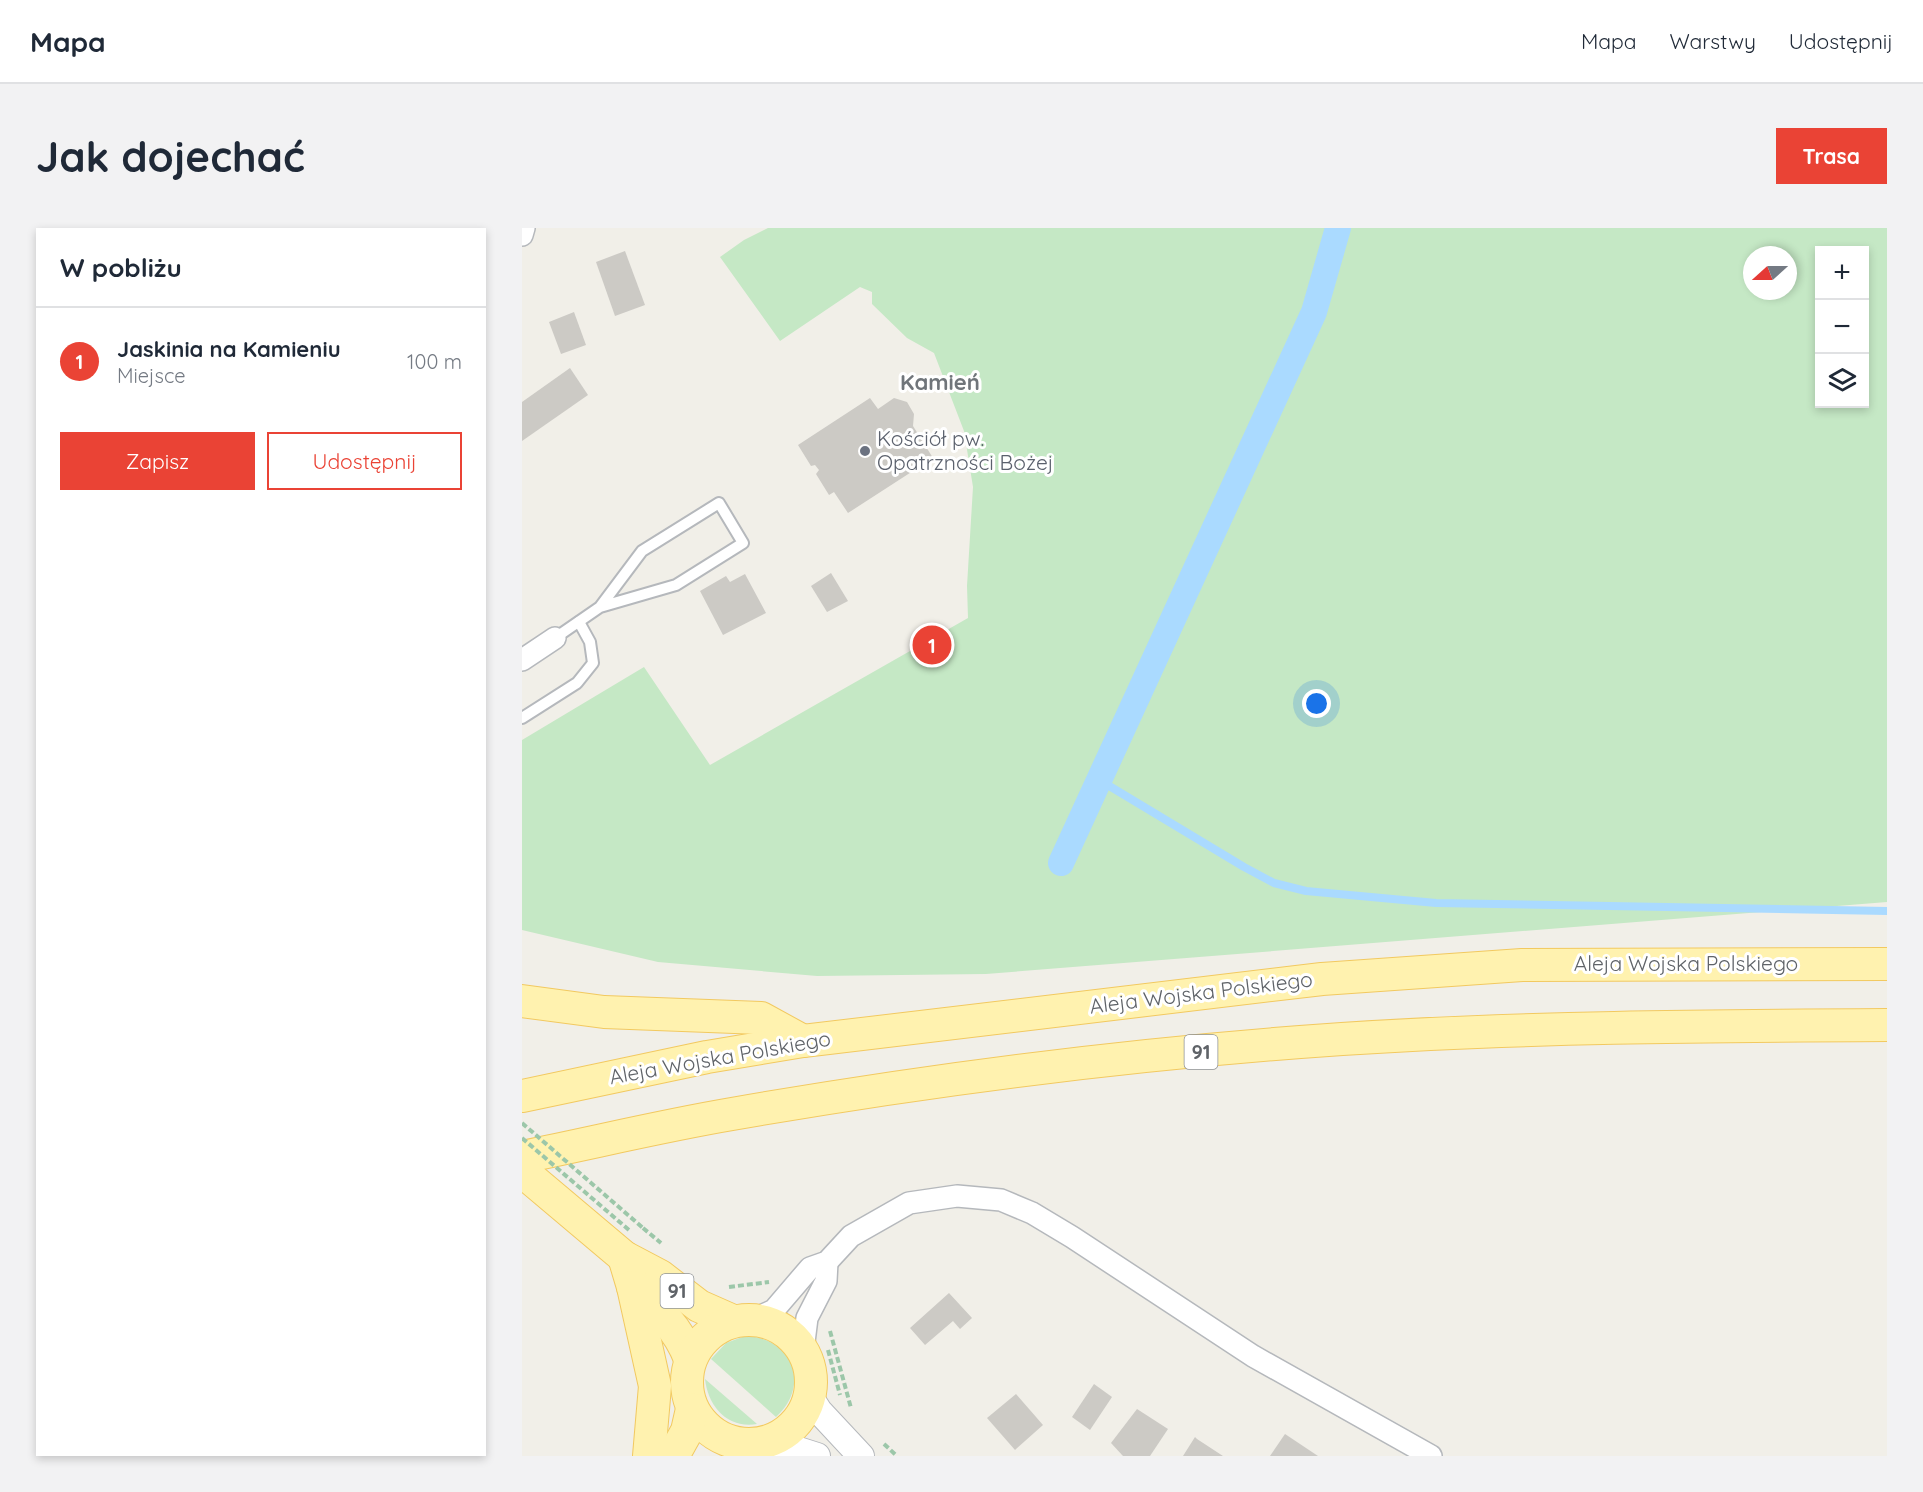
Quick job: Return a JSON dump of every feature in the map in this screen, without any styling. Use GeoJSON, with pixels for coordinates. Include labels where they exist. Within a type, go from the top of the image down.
{"type":"FeatureCollection","features":[{"type":"Feature","properties":{"kind":"main road","name":"Aleja Wojska Polskiego"},"geometry":{"type":"LineString","coordinates":[[522,1096],[707,1057],[803,1041],[1322,979],[1522,965],[1887,964]]}},
{"type":"Feature","properties":{"kind":"main road"},"geometry":{"type":"LineString","coordinates":[[522,1001],[604,1012],[761,1018],[803,1041]]}},
{"type":"Feature","properties":{"kind":"main road","name":"91"},"geometry":{"type":"LineString","coordinates":[[522,1157],[731,1114],[1020,1071],[1176,1054],[1340,1040],[1588,1027],[1887,1024]]}},
{"type":"Feature","properties":{"kind":"main road","name":"91"},"geometry":{"type":"LineString","coordinates":[[522,1171],[569,1212],[626,1243],[660,1276],[699,1306],[744,1320],[774,1324],[790,1335],[803,1350]]}},
{"type":"Feature","properties":{"kind":"main road","name":"91"},"geometry":{"type":"LineString","coordinates":[[626,1243],[633,1287],[662,1312],[685,1344],[690,1359]]}},
{"type":"Feature","properties":{"kind":"main road"},"geometry":{"type":"LineString","coordinates":[[633,1287],[655,1386],[649,1456]]}},
{"type":"Feature","properties":{"kind":"main road","name":"91"},"geometry":{"type":"LineString","coordinates":[[690,1359],[700,1342],[715,1329],[744,1320]]}},
{"type":"Feature","properties":{"kind":"main road"},"geometry":{"type":"LineString","coordinates":[[690,1359],[686,1376],[687,1392],[692,1408],[703,1425],[718,1437],[724,1450],[770,1441],[788,1431],[802,1416],[810,1397],[809,1364],[803,1350]]}},
{"type":"Feature","properties":{"kind":"main road"},"geometry":{"type":"LineString","coordinates":[[674,1456],[687,1431],[692,1408]]}},
{"type":"Feature","properties":{"kind":"street"},"geometry":{"type":"LineString","coordinates":[[522,235],[524,228]]}},
{"type":"Feature","properties":{"kind":"street"},"geometry":{"type":"LineString","coordinates":[[522,660],[555,638]]}},
{"type":"Feature","properties":{"kind":"street"},"geometry":{"type":"LineString","coordinates":[[744,1320],[774,1310],[810,1268],[827,1262],[851,1236],[909,1203],[957,1196],[1001,1200],[1032,1213],[1072,1237],[1253,1356],[1431,1456]]}},
{"type":"Feature","properties":{"kind":"street"},"geometry":{"type":"LineString","coordinates":[[803,1350],[807,1318],[826,1281],[827,1262]]}},
{"type":"Feature","properties":{"kind":"street"},"geometry":{"type":"LineString","coordinates":[[810,1397],[837,1433],[861,1456]]}},
{"type":"Feature","properties":{"kind":"street"},"geometry":{"type":"LineString","coordinates":[[770,1441],[817,1456]]}},
{"type":"Feature","properties":{"kind":"lane"},"geometry":{"type":"LineString","coordinates":[[555,638],[600,607],[642,551],[719,503],[743,543],[676,585],[600,607]]}},
{"type":"Feature","properties":{"kind":"lane"},"geometry":{"type":"LineString","coordinates":[[522,718],[577,683],[593,663],[590,642],[579,622]]}},
{"type":"Feature","properties":{"kind":"path"},"geometry":{"type":"LineString","coordinates":[[522,1123],[643,1228]]}},
{"type":"Feature","properties":{"kind":"path"},"geometry":{"type":"LineString","coordinates":[[522,1138],[626,1243]]}},
{"type":"Feature","properties":{"kind":"green space"},"geometry":{"type":"Polygon","coordinates":[[[768,228],[1887,228],[1887,902],[986,974],[817,976],[658,962],[522,930],[522,740],[644,667],[710,765],[968,618],[967,586],[973,487],[964,431],[934,353],[907,338],[872,304],[872,292],[860,287],[780,341],[720,257],[744,240],[768,228]]]}},
{"type":"Feature","properties":{"kind":"green space"},"geometry":{"type":"Polygon","coordinates":[[[745,1336],[761,1338],[774,1344],[785,1353],[791,1364],[794,1377],[793,1391],[787,1404],[776,1417],[711,1359],[726,1343],[745,1336]]]}},
{"type":"Feature","properties":{"kind":"green space"},"geometry":{"type":"Polygon","coordinates":[[[705,1379],[757,1424],[737,1423],[721,1414],[710,1398],[705,1379]]]}},
{"type":"Feature","properties":{"kind":"building"},"geometry":{"type":"Polygon","coordinates":[[[625,251],[645,305],[615,316],[596,262],[625,251]]]}},
{"type":"Feature","properties":{"kind":"building"},"geometry":{"type":"Polygon","coordinates":[[[574,312],[586,345],[561,354],[549,322],[574,312]]]}},
{"type":"Feature","properties":{"kind":"building"},"geometry":{"type":"Polygon","coordinates":[[[570,368],[588,395],[522,441],[522,402],[570,368]]]}},
{"type":"Feature","properties":{"kind":"building","name":"Kościół pw. Opatrzności Bożej"},"geometry":{"type":"Polygon","coordinates":[[[870,398],[878,409],[894,398],[907,402],[914,414],[913,426],[933,458],[848,513],[834,492],[829,495],[816,474],[819,470],[815,465],[811,466],[798,445],[870,398]]]}},
{"type":"Feature","properties":{"kind":"building"},"geometry":{"type":"Polygon","coordinates":[[[831,573],[848,601],[827,612],[811,586],[831,573]]]}},
{"type":"Feature","properties":{"kind":"building"},"geometry":{"type":"Polygon","coordinates":[[[745,574],[766,613],[723,635],[700,591],[726,576],[730,582],[745,574]]]}},
{"type":"Feature","properties":{"kind":"building"},"geometry":{"type":"Polygon","coordinates":[[[949,1293],[972,1318],[960,1329],[953,1321],[925,1345],[910,1328],[949,1293]]]}},
{"type":"Feature","properties":{"kind":"building"},"geometry":{"type":"Polygon","coordinates":[[[1094,1384],[1112,1397],[1090,1430],[1072,1417],[1094,1384]]]}},
{"type":"Feature","properties":{"kind":"building"},"geometry":{"type":"Polygon","coordinates":[[[1016,1394],[1043,1425],[1015,1450],[987,1418],[1016,1394]]]}},
{"type":"Feature","properties":{"kind":"building"},"geometry":{"type":"Polygon","coordinates":[[[1137,1409],[1168,1429],[1150,1456],[1123,1456],[1111,1443],[1137,1409]]]}},
{"type":"Feature","properties":{"kind":"building"},"geometry":{"type":"Polygon","coordinates":[[[1285,1434],[1318,1456],[1270,1456],[1285,1434]]]}},
{"type":"Feature","properties":{"kind":"building"},"geometry":{"type":"Polygon","coordinates":[[[1195,1437],[1197,1439],[1223,1456],[1183,1456],[1195,1437]]]}},
{"type":"Feature","properties":{"kind":"waterway"},"geometry":{"type":"LineString","coordinates":[[1061,863],[1314,312],[1338,228]]}},
{"type":"Feature","properties":{"kind":"waterway"},"geometry":{"type":"LineString","coordinates":[[1101,781],[1244,867],[1274,883],[1306,891],[1436,903],[1887,911]]}},
{"type":"Feature","properties":{"kind":"place","name":"Kościół pw. Opatrzności Bożej"},"geometry":{"type":"Point","coordinates":[865,451]}},
{"type":"Feature","properties":{"kind":"place","name":"Jaskinia na Kamieniu"},"geometry":{"type":"Point","coordinates":[932,645]}},
{"type":"Feature","properties":{"kind":"district","name":"Kamień"},"geometry":{"type":"Point","coordinates":[940,382]}}]}
